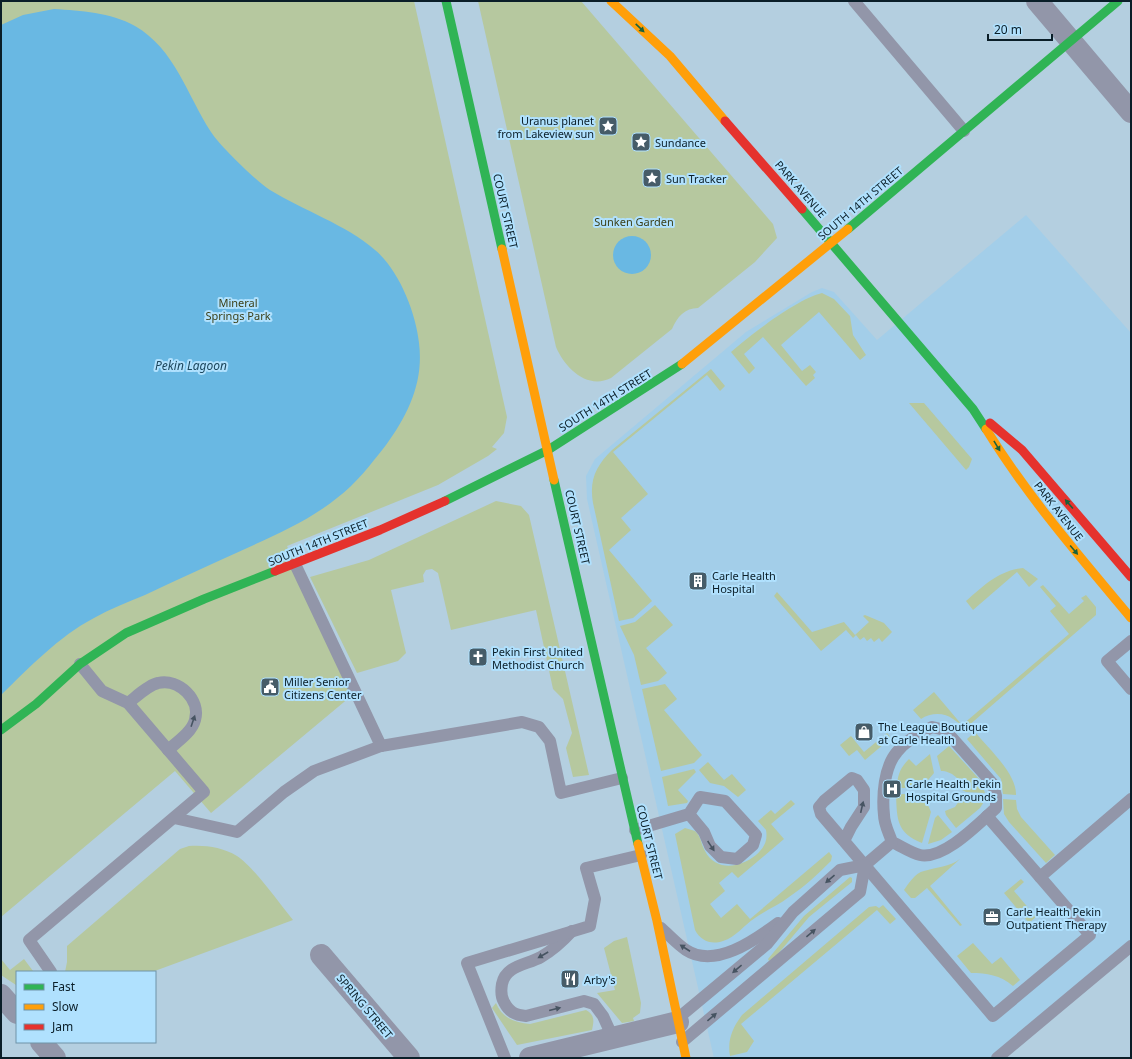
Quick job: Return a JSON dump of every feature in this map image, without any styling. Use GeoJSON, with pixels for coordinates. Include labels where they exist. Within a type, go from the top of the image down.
{"type":"FeatureCollection","features":[{"type":"Feature","properties":{"kind":"main road","name":"COURT STREET"},"geometry":{"type":"LineString","coordinates":[[446,1],[622,778],[658,924],[686,1058]]}},
{"type":"Feature","properties":{"kind":"main road","name":"PARK AVENUE"},"geometry":{"type":"LineString","coordinates":[[611,1],[670,56],[976,412],[1007,463],[1040,507],[1131,618]]}},
{"type":"Feature","properties":{"kind":"main road","name":"SOUTH 14TH STREET"},"geometry":{"type":"LineString","coordinates":[[3,734],[80,664],[110,642],[148,622],[413,516],[548,450],[676,369],[832,243],[1118,1]]}},
{"type":"Feature","properties":{"kind":"main road","name":"PARK AVENUE"},"geometry":{"type":"LineString","coordinates":[[646,19],[670,56]]}},
{"type":"Feature","properties":{"kind":"main road","name":"PARK AVENUE"},"geometry":{"type":"LineString","coordinates":[[976,412],[1022,450],[1131,577]]}},
{"type":"Feature","properties":{"kind":"street"},"geometry":{"type":"LineString","coordinates":[[1036,1],[1131,112]]}},
{"type":"Feature","properties":{"kind":"street","name":"SPRING STREET"},"geometry":{"type":"LineString","coordinates":[[321,954],[409,1058]]}},
{"type":"Feature","properties":{"kind":"street"},"geometry":{"type":"LineString","coordinates":[[530,1058],[613,1038],[679,1028]]}},
{"type":"Feature","properties":{"kind":"street"},"geometry":{"type":"LineString","coordinates":[[42,1043],[55,1058]]}},
{"type":"Feature","properties":{"kind":"lane"},"geometry":{"type":"LineString","coordinates":[[854,1],[964,131]]}},
{"type":"Feature","properties":{"kind":"lane"},"geometry":{"type":"LineString","coordinates":[[295,564],[381,746]]}},
{"type":"Feature","properties":{"kind":"lane"},"geometry":{"type":"LineString","coordinates":[[1131,641],[1107,661],[1131,688]]}},
{"type":"Feature","properties":{"kind":"lane"},"geometry":{"type":"LineString","coordinates":[[50,971],[29,940],[204,792],[128,703],[102,691],[80,664]]}},
{"type":"Feature","properties":{"kind":"lane"},"geometry":{"type":"LineString","coordinates":[[128,703],[157,683],[168,682],[182,688],[191,696],[196,711],[195,721],[190,730],[168,750]]}},
{"type":"Feature","properties":{"kind":"lane"},"geometry":{"type":"LineString","coordinates":[[174,818],[237,832],[284,792],[314,771],[381,746],[522,722],[539,727],[550,741],[561,793],[622,778]]}},
{"type":"Feature","properties":{"kind":"lane"},"geometry":{"type":"LineString","coordinates":[[932,727],[945,730],[993,784],[996,796],[996,808],[957,842],[938,854],[921,856],[892,842],[884,816],[884,793],[888,769],[896,752],[914,736],[932,727]]}},
{"type":"Feature","properties":{"kind":"lane"},"geometry":{"type":"LineString","coordinates":[[844,841],[864,807],[864,790],[856,780],[852,778],[824,801],[819,807],[820,814],[993,1016],[1090,935],[987,816]]}},
{"type":"Feature","properties":{"kind":"lane"},"geometry":{"type":"LineString","coordinates":[[635,830],[689,814],[700,797],[726,801],[756,834],[753,845],[737,859],[721,857],[710,846],[704,832],[689,814]]}},
{"type":"Feature","properties":{"kind":"lane"},"geometry":{"type":"LineString","coordinates":[[1040,877],[1131,799]]}},
{"type":"Feature","properties":{"kind":"lane"},"geometry":{"type":"LineString","coordinates":[[658,924],[687,951],[705,956],[724,954],[744,945],[769,930],[793,912],[840,870],[865,865],[892,842]]}},
{"type":"Feature","properties":{"kind":"lane"},"geometry":{"type":"LineString","coordinates":[[505,1058],[467,963],[590,926],[596,899],[586,868],[641,855]]}},
{"type":"Feature","properties":{"kind":"lane"},"geometry":{"type":"LineString","coordinates":[[679,1028],[860,892],[865,865]]}},
{"type":"Feature","properties":{"kind":"lane"},"geometry":{"type":"LineString","coordinates":[[679,1028],[767,944],[793,912]]}},
{"type":"Feature","properties":{"kind":"lane"},"geometry":{"type":"LineString","coordinates":[[573,930],[558,946],[539,958],[511,970],[504,978],[501,988],[502,1000],[508,1010],[517,1015],[526,1016],[584,1001],[594,1004],[603,1016],[613,1038]]}},
{"type":"Feature","properties":{"kind":"lane"},"geometry":{"type":"LineString","coordinates":[[997,1058],[1131,946]]}},
{"type":"Feature","properties":{"kind":"shaded area","name":"Carle Health Pekin Hospital Grounds"},"geometry":{"type":"Polygon","coordinates":[[[1026,215],[1131,333],[1131,942],[991,1058],[714,1058],[587,499],[586,476],[595,459],[746,332],[812,292],[822,288],[834,292],[877,340],[1026,215]]]}},
{"type":"Feature","properties":{"kind":"green space","name":"Mineral Springs Park"},"geometry":{"type":"Polygon","coordinates":[[[1,1],[414,1],[507,417],[504,433],[492,447],[497,449],[488,456],[438,485],[287,546],[356,692],[211,813],[175,771],[1,917],[1,1]]]}},
{"type":"Feature","properties":{"kind":"green space","name":"Sunken Garden"},"geometry":{"type":"Polygon","coordinates":[[[478,1],[581,1],[773,224],[777,238],[755,262],[698,308],[685,311],[676,321],[672,329],[611,378],[602,381],[585,379],[571,369],[560,355],[556,347],[478,1]]]}},
{"type":"Feature","properties":{"kind":"green space"},"geometry":{"type":"Polygon","coordinates":[[[822,293],[834,299],[850,316],[853,335],[866,355],[860,360],[819,312],[781,345],[802,371],[810,365],[816,372],[813,375],[815,378],[806,386],[763,337],[744,354],[755,368],[749,374],[731,352],[762,327],[787,310],[811,297],[822,293]]]}},
{"type":"Feature","properties":{"kind":"green space"},"geometry":{"type":"Polygon","coordinates":[[[711,369],[725,386],[720,391],[707,375],[613,452],[648,494],[621,518],[631,530],[609,550],[652,601],[633,618],[619,621],[593,503],[592,487],[595,474],[606,456],[612,450],[711,369]]]}},
{"type":"Feature","properties":{"kind":"green space"},"geometry":{"type":"Polygon","coordinates":[[[909,403],[924,403],[972,459],[966,470],[909,403]]]}},
{"type":"Feature","properties":{"kind":"green space"},"geometry":{"type":"Polygon","coordinates":[[[496,501],[521,506],[529,515],[589,775],[573,777],[566,748],[572,733],[563,699],[553,689],[536,610],[451,630],[438,573],[432,569],[426,570],[423,575],[424,582],[391,590],[406,653],[398,661],[357,673],[310,577],[369,560],[496,501]]]}},
{"type":"Feature","properties":{"kind":"green space"},"geometry":{"type":"Polygon","coordinates":[[[1023,568],[1038,579],[1029,587],[1017,572],[973,610],[966,601],[985,584],[999,575],[1014,569],[1023,568]]]}},
{"type":"Feature","properties":{"kind":"green space"},"geometry":{"type":"Polygon","coordinates":[[[1043,585],[1069,614],[1084,601],[1081,598],[1086,595],[1096,607],[1096,615],[967,727],[961,725],[945,715],[941,714],[921,719],[913,710],[934,692],[962,725],[1069,634],[1050,611],[1056,606],[1040,587],[1043,585]]]}},
{"type":"Feature","properties":{"kind":"green space"},"geometry":{"type":"Polygon","coordinates":[[[777,592],[812,632],[844,622],[855,635],[869,622],[863,616],[865,615],[884,623],[892,632],[882,642],[879,638],[874,642],[871,638],[867,641],[864,637],[860,640],[856,635],[853,638],[846,630],[821,651],[774,596],[777,592]]]}},
{"type":"Feature","properties":{"kind":"green space"},"geometry":{"type":"Polygon","coordinates":[[[655,605],[673,625],[646,648],[667,673],[658,681],[641,685],[634,655],[620,626],[635,622],[655,605]]]}},
{"type":"Feature","properties":{"kind":"green space"},"geometry":{"type":"Polygon","coordinates":[[[665,684],[677,699],[664,710],[702,755],[694,763],[661,771],[642,689],[665,684]]]}},
{"type":"Feature","properties":{"kind":"green space"},"geometry":{"type":"Polygon","coordinates":[[[975,732],[1007,770],[1015,787],[1016,795],[1003,794],[1001,779],[967,739],[975,732]]]}},
{"type":"Feature","properties":{"kind":"green space"},"geometry":{"type":"Polygon","coordinates":[[[887,733],[891,738],[865,760],[857,750],[849,756],[840,745],[851,736],[864,752],[887,733]]]}},
{"type":"Feature","properties":{"kind":"green space"},"geometry":{"type":"Polygon","coordinates":[[[949,746],[981,781],[985,793],[966,792],[962,790],[960,782],[955,776],[948,772],[941,771],[937,756],[949,746]]]}},
{"type":"Feature","properties":{"kind":"green space"},"geometry":{"type":"Polygon","coordinates":[[[930,754],[934,773],[923,786],[919,788],[897,788],[900,772],[909,759],[916,766],[930,754]]]}},
{"type":"Feature","properties":{"kind":"green space"},"geometry":{"type":"Polygon","coordinates":[[[708,762],[724,780],[732,774],[746,790],[738,797],[724,786],[710,783],[699,770],[708,762]]]}},
{"type":"Feature","properties":{"kind":"green space"},"geometry":{"type":"Polygon","coordinates":[[[694,769],[696,772],[678,790],[688,801],[687,803],[668,806],[662,777],[694,769]]]}},
{"type":"Feature","properties":{"kind":"green space"},"geometry":{"type":"Polygon","coordinates":[[[896,794],[923,794],[931,812],[922,843],[913,839],[907,834],[900,824],[896,794]]]}},
{"type":"Feature","properties":{"kind":"green space"},"geometry":{"type":"Polygon","coordinates":[[[961,798],[985,800],[980,808],[956,828],[946,815],[945,811],[955,807],[961,798]]]}},
{"type":"Feature","properties":{"kind":"green space"},"geometry":{"type":"Polygon","coordinates":[[[1003,799],[1016,800],[1017,809],[1021,817],[1055,855],[1046,863],[1009,822],[1004,814],[1003,799]]]}},
{"type":"Feature","properties":{"kind":"green space"},"geometry":{"type":"Polygon","coordinates":[[[791,800],[795,804],[771,824],[784,839],[738,878],[732,872],[719,883],[725,891],[710,904],[721,918],[737,904],[750,919],[829,852],[832,856],[831,861],[800,889],[781,903],[755,918],[732,937],[714,943],[703,939],[695,930],[675,834],[685,828],[695,831],[699,835],[705,851],[715,862],[729,866],[743,863],[756,855],[765,844],[766,830],[758,821],[771,810],[775,814],[791,800]]]}},
{"type":"Feature","properties":{"kind":"green space"},"geometry":{"type":"Polygon","coordinates":[[[938,815],[952,832],[941,840],[928,844],[935,818],[938,815]]]}},
{"type":"Feature","properties":{"kind":"green space"},"geometry":{"type":"Polygon","coordinates":[[[189,846],[214,847],[226,850],[237,856],[251,868],[293,920],[155,971],[65,971],[67,946],[180,849],[189,846]]]}},
{"type":"Feature","properties":{"kind":"green space"},"geometry":{"type":"Polygon","coordinates":[[[960,859],[930,886],[962,925],[960,926],[927,888],[915,898],[911,898],[904,890],[912,879],[921,872],[956,862],[960,859]]]}},
{"type":"Feature","properties":{"kind":"green space"},"geometry":{"type":"Polygon","coordinates":[[[850,877],[852,878],[852,882],[809,917],[777,955],[769,961],[768,959],[804,916],[850,877]]]}},
{"type":"Feature","properties":{"kind":"green space"},"geometry":{"type":"Polygon","coordinates":[[[1021,879],[1024,882],[1014,891],[1036,917],[1029,923],[1004,893],[1021,879]]]}},
{"type":"Feature","properties":{"kind":"green space"},"geometry":{"type":"Polygon","coordinates":[[[883,905],[896,919],[890,924],[877,910],[741,1024],[754,1041],[747,1052],[730,1056],[730,1039],[736,1024],[742,1015],[869,907],[876,906],[879,908],[883,905]]]}},
{"type":"Feature","properties":{"kind":"green space"},"geometry":{"type":"Polygon","coordinates":[[[627,937],[641,1003],[640,1013],[633,1018],[634,1021],[622,1023],[597,993],[615,990],[604,948],[614,941],[627,937]]]}},
{"type":"Feature","properties":{"kind":"green space"},"geometry":{"type":"Polygon","coordinates":[[[973,943],[992,964],[1001,957],[1020,980],[1013,986],[1003,979],[993,975],[971,973],[957,956],[973,943]]]}},
{"type":"Feature","properties":{"kind":"green space"},"geometry":{"type":"Polygon","coordinates":[[[1,959],[10,970],[24,959],[33,971],[16,971],[16,985],[1,975],[1,959]]]}},
{"type":"Feature","properties":{"kind":"green space"},"geometry":{"type":"Polygon","coordinates":[[[496,1003],[505,1016],[514,1021],[530,1024],[586,1010],[593,1018],[592,1030],[517,1045],[492,1008],[496,1003]]]}},
{"type":"Feature","properties":{"kind":"water","name":"Pekin Lagoon"},"geometry":{"type":"Polygon","coordinates":[[[54,9],[106,15],[125,21],[149,36],[170,60],[202,118],[211,132],[230,154],[270,190],[338,225],[375,250],[392,269],[399,280],[410,306],[419,343],[419,371],[413,397],[394,434],[351,486],[327,506],[281,532],[100,615],[81,626],[56,643],[1,695],[1,25],[23,15],[54,9]]]}},
{"type":"Feature","properties":{"kind":"water"},"geometry":{"type":"Polygon","coordinates":[[[632,236],[642,239],[648,245],[651,255],[648,265],[642,271],[632,274],[622,271],[616,265],[613,255],[616,245],[622,239],[632,236]]]}},
{"type":"Feature","properties":{"kind":"traffic: fast"},"geometry":{"type":"LineString","coordinates":[[446,1],[502,249]]}},
{"type":"Feature","properties":{"kind":"traffic: fast"},"geometry":{"type":"LineString","coordinates":[[848,229],[1118,1]]}},
{"type":"Feature","properties":{"kind":"traffic: fast"},"geometry":{"type":"LineString","coordinates":[[802,209],[973,409],[986,429]]}},
{"type":"Feature","properties":{"kind":"traffic: fast"},"geometry":{"type":"LineString","coordinates":[[445,501],[548,450],[682,364]]}},
{"type":"Feature","properties":{"kind":"traffic: fast"},"geometry":{"type":"LineString","coordinates":[[554,480],[638,844]]}},
{"type":"Feature","properties":{"kind":"traffic: fast"},"geometry":{"type":"LineString","coordinates":[[1,730],[36,704],[80,664],[126,633],[204,599],[275,571]]}},
{"type":"Feature","properties":{"kind":"traffic: slow"},"geometry":{"type":"LineString","coordinates":[[611,1],[670,56],[725,121]]}},
{"type":"Feature","properties":{"kind":"traffic: slow"},"geometry":{"type":"LineString","coordinates":[[682,364],[848,229]]}},
{"type":"Feature","properties":{"kind":"traffic: slow"},"geometry":{"type":"LineString","coordinates":[[502,249],[554,480]]}},
{"type":"Feature","properties":{"kind":"traffic: slow"},"geometry":{"type":"LineString","coordinates":[[986,429],[1019,479],[1037,503],[1131,618]]}},
{"type":"Feature","properties":{"kind":"traffic: slow"},"geometry":{"type":"LineString","coordinates":[[638,844],[657,921],[686,1058]]}},
{"type":"Feature","properties":{"kind":"traffic: jam"},"geometry":{"type":"LineString","coordinates":[[725,121],[802,209]]}},
{"type":"Feature","properties":{"kind":"traffic: jam"},"geometry":{"type":"LineString","coordinates":[[990,423],[1022,450],[1131,577]]}},
{"type":"Feature","properties":{"kind":"traffic: jam"},"geometry":{"type":"LineString","coordinates":[[275,571],[380,530],[445,501]]}},
{"type":"Feature","properties":{"kind":"place","name":"Uranus planet from Lakeview sun"},"geometry":{"type":"Point","coordinates":[608,126]}},
{"type":"Feature","properties":{"kind":"place","name":"Sundance"},"geometry":{"type":"Point","coordinates":[641,142]}},
{"type":"Feature","properties":{"kind":"place","name":"Sun Tracker"},"geometry":{"type":"Point","coordinates":[652,178]}},
{"type":"Feature","properties":{"kind":"place","name":"Carle Health Hospital"},"geometry":{"type":"Point","coordinates":[698,581]}},
{"type":"Feature","properties":{"kind":"place","name":"Pekin First United Methodist Church"},"geometry":{"type":"Point","coordinates":[478,657]}},
{"type":"Feature","properties":{"kind":"place","name":"Miller Senior Citizens Center"},"geometry":{"type":"Point","coordinates":[270,687]}},
{"type":"Feature","properties":{"kind":"place","name":"The League Boutique at Carle Health"},"geometry":{"type":"Point","coordinates":[864,732]}},
{"type":"Feature","properties":{"kind":"place","name":"Carle Health Pekin Hospital Grounds"},"geometry":{"type":"Point","coordinates":[892,789]}},
{"type":"Feature","properties":{"kind":"place","name":"Carle Health Pekin Outpatient Therapy"},"geometry":{"type":"Point","coordinates":[992,917]}},
{"type":"Feature","properties":{"kind":"place","name":"Arby's"},"geometry":{"type":"Point","coordinates":[570,979]}}]}
